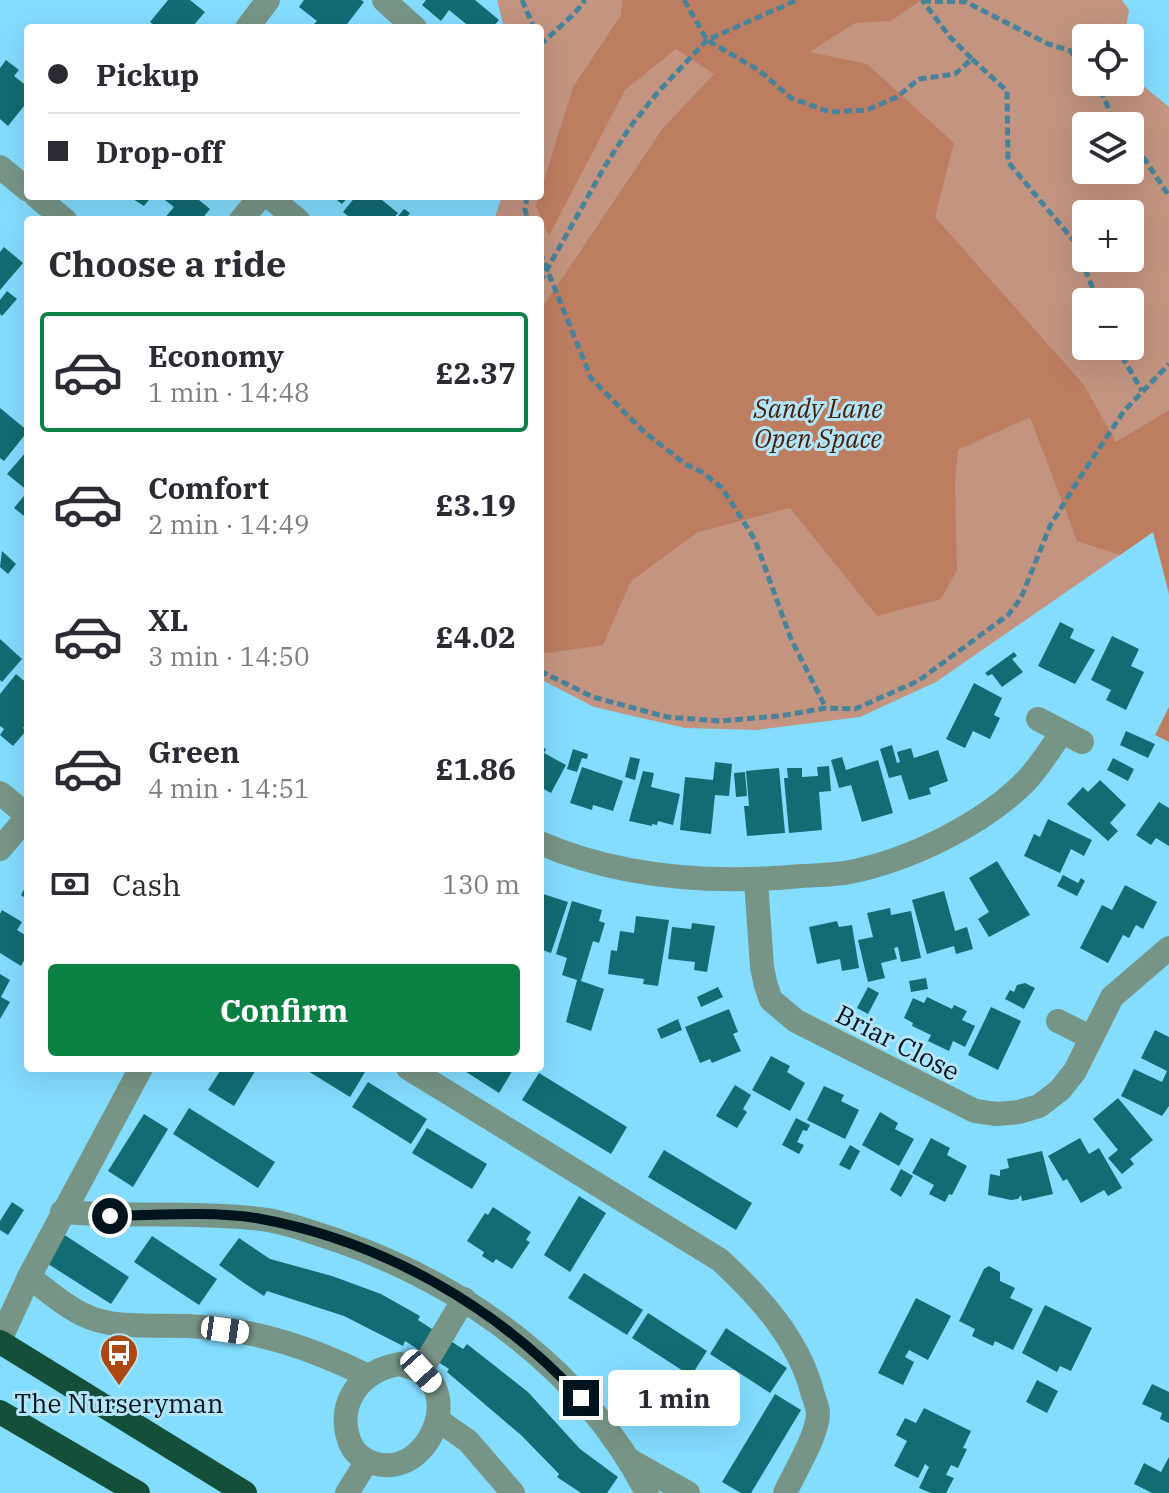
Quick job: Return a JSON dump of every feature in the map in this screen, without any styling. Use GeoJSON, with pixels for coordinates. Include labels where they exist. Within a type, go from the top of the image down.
{"type":"FeatureCollection","features":[{"type":"Feature","properties":{"kind":"highway"},"geometry":{"type":"LineString","coordinates":[[0,1341],[245,1493]]}},
{"type":"Feature","properties":{"kind":"highway"},"geometry":{"type":"LineString","coordinates":[[0,1412],[138,1493]]}},
{"type":"Feature","properties":{"kind":"street"},"geometry":{"type":"LineString","coordinates":[[250,24],[268,0]]}},
{"type":"Feature","properties":{"kind":"street"},"geometry":{"type":"LineString","coordinates":[[384,0],[411,24]]}},
{"type":"Feature","properties":{"kind":"street"},"geometry":{"type":"LineString","coordinates":[[0,167],[24,187]]}},
{"type":"Feature","properties":{"kind":"street"},"geometry":{"type":"LineString","coordinates":[[41,200],[60,216]]}},
{"type":"Feature","properties":{"kind":"street"},"geometry":{"type":"LineString","coordinates":[[244,216],[258,200]]}},
{"type":"Feature","properties":{"kind":"street"},"geometry":{"type":"LineString","coordinates":[[273,200],[293,216]]}},
{"type":"Feature","properties":{"kind":"street"},"geometry":{"type":"LineString","coordinates":[[544,844],[641,872],[681,877],[756,881],[850,872],[929,846],[994,807],[1026,781],[1072,737],[1038,719]]}},
{"type":"Feature","properties":{"kind":"street"},"geometry":{"type":"LineString","coordinates":[[0,793],[24,813]]}},
{"type":"Feature","properties":{"kind":"street"},"geometry":{"type":"LineString","coordinates":[[0,849],[24,821]]}},
{"type":"Feature","properties":{"kind":"street","name":"Briar Close"},"geometry":{"type":"LineString","coordinates":[[756,881],[762,967],[771,1000],[796,1021],[975,1111],[997,1114],[1019,1112],[1039,1106],[1060,1090],[1075,1071],[1112,997],[1169,948]]}},
{"type":"Feature","properties":{"kind":"street"},"geometry":{"type":"LineString","coordinates":[[1058,1021],[1090,1037]]}},
{"type":"Feature","properties":{"kind":"street"},"geometry":{"type":"LineString","coordinates":[[0,1341],[62,1212],[139,1072]]}},
{"type":"Feature","properties":{"kind":"street"},"geometry":{"type":"LineString","coordinates":[[414,1072],[720,1260],[751,1289],[776,1319],[798,1356],[818,1414],[785,1493]]}},
{"type":"Feature","properties":{"kind":"street"},"geometry":{"type":"LineString","coordinates":[[62,1212],[110,1216],[174,1214],[253,1218],[300,1228],[382,1256],[464,1299],[533,1352],[594,1412],[630,1460],[647,1493]]}},
{"type":"Feature","properties":{"kind":"street"},"geometry":{"type":"LineString","coordinates":[[29,1277],[74,1309],[97,1320],[203,1327],[269,1336],[324,1354],[366,1375]]}},
{"type":"Feature","properties":{"kind":"street"},"geometry":{"type":"LineString","coordinates":[[421,1371],[464,1299]]}},
{"type":"Feature","properties":{"kind":"street"},"geometry":{"type":"LineString","coordinates":[[400,1364],[421,1371],[435,1386],[439,1403],[438,1420],[412,1458],[379,1466],[357,1454],[350,1444],[346,1429],[352,1395],[366,1375],[400,1364]]}},
{"type":"Feature","properties":{"kind":"street"},"geometry":{"type":"LineString","coordinates":[[438,1420],[468,1441],[513,1493]]}},
{"type":"Feature","properties":{"kind":"street"},"geometry":{"type":"LineString","coordinates":[[630,1460],[688,1493]]}},
{"type":"Feature","properties":{"kind":"street"},"geometry":{"type":"LineString","coordinates":[[347,1493],[367,1461]]}},
{"type":"Feature","properties":{"kind":"path"},"geometry":{"type":"LineString","coordinates":[[522,0],[532,24]]}},
{"type":"Feature","properties":{"kind":"path"},"geometry":{"type":"LineString","coordinates":[[544,40],[575,13],[585,0]]}},
{"type":"Feature","properties":{"kind":"path"},"geometry":{"type":"LineString","coordinates":[[684,0],[707,40],[760,71],[791,98],[830,112],[867,110],[897,97],[919,79],[955,74],[972,59]]}},
{"type":"Feature","properties":{"kind":"path"},"geometry":{"type":"LineString","coordinates":[[544,273],[630,127],[658,92],[707,40],[797,0]]}},
{"type":"Feature","properties":{"kind":"path"},"geometry":{"type":"LineString","coordinates":[[922,1],[950,37],[1007,91],[1008,162],[1074,241],[1092,288]]}},
{"type":"Feature","properties":{"kind":"path"},"geometry":{"type":"LineString","coordinates":[[922,1],[966,2],[1048,44],[1072,53]]}},
{"type":"Feature","properties":{"kind":"path"},"geometry":{"type":"LineString","coordinates":[[1144,158],[1169,196]]}},
{"type":"Feature","properties":{"kind":"path"},"geometry":{"type":"LineString","coordinates":[[544,263],[591,378],[642,430],[685,464],[702,472],[721,487],[733,505],[755,540],[791,639],[826,708]]}},
{"type":"Feature","properties":{"kind":"path"},"geometry":{"type":"LineString","coordinates":[[1124,360],[1142,391]]}},
{"type":"Feature","properties":{"kind":"path"},"geometry":{"type":"LineString","coordinates":[[544,673],[593,697],[667,717],[720,721],[826,708],[855,709],[918,681],[1008,615],[1021,598],[1050,526],[1071,491],[1124,411],[1169,364]]}},
{"type":"Feature","properties":{"kind":"green space","name":"Sandy Lane Open Space"},"geometry":{"type":"Polygon","coordinates":[[[497,0],[1122,0],[1129,10],[1126,24],[1072,24],[1072,96],[1144,96],[1144,86],[1169,107],[1169,595],[1153,532],[936,682],[860,717],[757,730],[685,728],[594,707],[544,681],[544,216],[495,216],[501,200],[544,200],[544,24],[503,24],[497,0]]]}},
{"type":"Feature","properties":{"kind":"green space"},"geometry":{"type":"Polygon","coordinates":[[[622,0],[921,0],[891,21],[855,23],[810,52],[867,64],[954,143],[935,217],[1084,385],[1116,442],[1169,410],[1169,591],[1153,532],[1120,555],[1077,541],[1030,417],[958,450],[955,484],[957,570],[941,599],[877,616],[790,508],[698,532],[631,581],[603,645],[544,653],[544,305],[663,128],[714,74],[676,49],[625,90],[549,236],[544,216],[540,216],[536,206],[538,200],[544,200],[544,180],[573,87],[621,15],[622,0]]]}},
{"type":"Feature","properties":{"kind":"green space"},"geometry":{"type":"Polygon","coordinates":[[[1169,707],[1169,742],[1155,735],[1169,707]]]}},
{"type":"Feature","properties":{"kind":"building"},"geometry":{"type":"Polygon","coordinates":[[[168,0],[190,0],[205,12],[195,24],[150,22],[168,0]]]}},
{"type":"Feature","properties":{"kind":"building"},"geometry":{"type":"Polygon","coordinates":[[[304,0],[364,2],[347,24],[314,24],[317,21],[299,7],[304,0]]]}},
{"type":"Feature","properties":{"kind":"building"},"geometry":{"type":"Polygon","coordinates":[[[426,0],[475,0],[499,20],[496,24],[466,24],[449,10],[441,21],[422,5],[426,0]]]}},
{"type":"Feature","properties":{"kind":"building"},"geometry":{"type":"Polygon","coordinates":[[[6,60],[19,70],[14,76],[24,84],[24,106],[8,126],[0,119],[0,68],[6,60]]]}},
{"type":"Feature","properties":{"kind":"building"},"geometry":{"type":"Polygon","coordinates":[[[134,200],[149,200],[144,206],[134,200]]]}},
{"type":"Feature","properties":{"kind":"building"},"geometry":{"type":"Polygon","coordinates":[[[165,200],[199,200],[210,209],[204,216],[166,216],[174,207],[165,200]]]}},
{"type":"Feature","properties":{"kind":"building"},"geometry":{"type":"Polygon","coordinates":[[[353,200],[382,200],[398,213],[395,216],[348,216],[343,212],[353,200]]]}},
{"type":"Feature","properties":{"kind":"building"},"geometry":{"type":"Polygon","coordinates":[[[404,209],[410,213],[408,216],[398,216],[404,209]]]}},
{"type":"Feature","properties":{"kind":"building"},"geometry":{"type":"Polygon","coordinates":[[[4,247],[23,263],[0,290],[0,252],[4,247]]]}},
{"type":"Feature","properties":{"kind":"building"},"geometry":{"type":"Polygon","coordinates":[[[7,291],[17,299],[2,316],[0,300],[7,291]]]}},
{"type":"Feature","properties":{"kind":"building"},"geometry":{"type":"Polygon","coordinates":[[[0,408],[24,428],[24,436],[4,461],[0,458],[0,408]]]}},
{"type":"Feature","properties":{"kind":"building"},"geometry":{"type":"Polygon","coordinates":[[[24,454],[24,488],[7,474],[24,454]]]}},
{"type":"Feature","properties":{"kind":"building"},"geometry":{"type":"Polygon","coordinates":[[[24,496],[24,516],[14,508],[24,496]]]}},
{"type":"Feature","properties":{"kind":"building"},"geometry":{"type":"Polygon","coordinates":[[[2,551],[16,564],[8,574],[0,567],[2,551]]]}},
{"type":"Feature","properties":{"kind":"building"},"geometry":{"type":"Polygon","coordinates":[[[1060,622],[1074,629],[1070,638],[1095,650],[1075,684],[1038,666],[1060,622]]]}},
{"type":"Feature","properties":{"kind":"building"},"geometry":{"type":"Polygon","coordinates":[[[1112,636],[1139,649],[1131,666],[1144,672],[1126,710],[1106,700],[1111,690],[1091,680],[1112,636]]]}},
{"type":"Feature","properties":{"kind":"building"},"geometry":{"type":"Polygon","coordinates":[[[0,639],[22,659],[2,682],[0,680],[0,639]]]}},
{"type":"Feature","properties":{"kind":"building"},"geometry":{"type":"Polygon","coordinates":[[[1014,652],[1017,656],[1012,659],[1023,672],[1002,687],[992,674],[988,676],[985,673],[1014,652]]]}},
{"type":"Feature","properties":{"kind":"building"},"geometry":{"type":"Polygon","coordinates":[[[16,674],[24,681],[24,733],[13,746],[0,735],[4,729],[0,726],[0,694],[16,674]]]}},
{"type":"Feature","properties":{"kind":"building"},"geometry":{"type":"Polygon","coordinates":[[[974,683],[1002,698],[994,715],[1000,718],[990,739],[973,731],[965,748],[946,739],[974,683]]]}},
{"type":"Feature","properties":{"kind":"building"},"geometry":{"type":"Polygon","coordinates":[[[1126,731],[1155,744],[1148,758],[1120,745],[1126,731]]]}},
{"type":"Feature","properties":{"kind":"building"},"geometry":{"type":"Polygon","coordinates":[[[892,745],[897,763],[900,762],[897,752],[911,748],[914,758],[938,750],[948,781],[929,788],[931,794],[909,800],[901,775],[889,778],[880,749],[892,745]]]}},
{"type":"Feature","properties":{"kind":"building"},"geometry":{"type":"Polygon","coordinates":[[[573,749],[588,754],[587,759],[582,758],[577,772],[567,769],[573,749]]]}},
{"type":"Feature","properties":{"kind":"building"},"geometry":{"type":"Polygon","coordinates":[[[544,753],[566,765],[551,793],[544,789],[544,753]]]}},
{"type":"Feature","properties":{"kind":"building"},"geometry":{"type":"Polygon","coordinates":[[[630,757],[640,759],[635,780],[625,777],[630,757]]]}},
{"type":"Feature","properties":{"kind":"building"},"geometry":{"type":"Polygon","coordinates":[[[842,757],[846,770],[878,760],[893,813],[862,822],[851,785],[839,788],[831,760],[842,757]]]}},
{"type":"Feature","properties":{"kind":"building"},"geometry":{"type":"Polygon","coordinates":[[[1113,758],[1134,769],[1128,781],[1107,770],[1113,758]]]}},
{"type":"Feature","properties":{"kind":"building"},"geometry":{"type":"Polygon","coordinates":[[[715,762],[732,764],[729,796],[715,795],[711,834],[680,830],[685,777],[713,780],[715,762]]]}},
{"type":"Feature","properties":{"kind":"building"},"geometry":{"type":"Polygon","coordinates":[[[829,766],[831,791],[819,792],[822,830],[789,833],[784,778],[788,778],[787,768],[802,768],[802,777],[818,776],[817,767],[829,766]]]}},
{"type":"Feature","properties":{"kind":"building"},"geometry":{"type":"Polygon","coordinates":[[[582,767],[623,781],[613,811],[593,805],[592,810],[570,803],[582,767]]]}},
{"type":"Feature","properties":{"kind":"building"},"geometry":{"type":"Polygon","coordinates":[[[779,768],[785,833],[747,836],[744,806],[749,806],[746,771],[779,768]]]}},
{"type":"Feature","properties":{"kind":"building"},"geometry":{"type":"Polygon","coordinates":[[[643,771],[654,773],[651,787],[680,794],[673,825],[658,821],[657,825],[652,826],[629,821],[643,771]]]}},
{"type":"Feature","properties":{"kind":"building"},"geometry":{"type":"Polygon","coordinates":[[[745,772],[747,796],[736,797],[734,773],[745,772]]]}},
{"type":"Feature","properties":{"kind":"building"},"geometry":{"type":"Polygon","coordinates":[[[1100,780],[1126,805],[1110,823],[1118,831],[1108,841],[1067,804],[1083,787],[1088,792],[1100,780]]]}},
{"type":"Feature","properties":{"kind":"building"},"geometry":{"type":"Polygon","coordinates":[[[1159,802],[1169,808],[1169,846],[1156,838],[1151,845],[1136,835],[1159,802]]]}},
{"type":"Feature","properties":{"kind":"building"},"geometry":{"type":"Polygon","coordinates":[[[1048,819],[1092,840],[1084,856],[1071,849],[1060,873],[1024,856],[1034,834],[1040,837],[1048,819]]]}},
{"type":"Feature","properties":{"kind":"building"},"geometry":{"type":"Polygon","coordinates":[[[997,861],[1030,915],[989,937],[978,919],[989,912],[969,878],[997,861]]]}},
{"type":"Feature","properties":{"kind":"building"},"geometry":{"type":"Polygon","coordinates":[[[1063,875],[1078,883],[1081,878],[1085,881],[1077,896],[1057,886],[1063,875]]]}},
{"type":"Feature","properties":{"kind":"building"},"geometry":{"type":"Polygon","coordinates":[[[1125,885],[1157,902],[1143,929],[1136,925],[1129,938],[1123,935],[1108,963],[1080,948],[1102,905],[1112,910],[1125,885]]]}},
{"type":"Feature","properties":{"kind":"building"},"geometry":{"type":"Polygon","coordinates":[[[944,891],[955,931],[967,927],[973,949],[956,954],[954,946],[927,954],[912,900],[944,891]]]}},
{"type":"Feature","properties":{"kind":"building"},"geometry":{"type":"Polygon","coordinates":[[[544,894],[568,902],[551,953],[544,950],[544,894]]]}},
{"type":"Feature","properties":{"kind":"building"},"geometry":{"type":"Polygon","coordinates":[[[572,901],[602,910],[599,921],[605,923],[599,943],[593,941],[581,981],[604,989],[591,1031],[566,1022],[577,980],[562,975],[567,958],[556,954],[572,901]]]}},
{"type":"Feature","properties":{"kind":"building"},"geometry":{"type":"Polygon","coordinates":[[[890,908],[891,915],[911,911],[921,958],[901,962],[898,947],[894,948],[897,959],[881,963],[885,978],[868,982],[858,940],[873,937],[867,913],[890,908]]]}},
{"type":"Feature","properties":{"kind":"building"},"geometry":{"type":"Polygon","coordinates":[[[2,910],[22,922],[17,930],[24,934],[24,960],[21,966],[0,953],[2,910]]]}},
{"type":"Feature","properties":{"kind":"building"},"geometry":{"type":"Polygon","coordinates":[[[636,916],[669,920],[658,986],[643,984],[644,979],[608,974],[611,950],[617,951],[620,931],[634,933],[636,916]]]}},
{"type":"Feature","properties":{"kind":"building"},"geometry":{"type":"Polygon","coordinates":[[[837,921],[839,927],[852,925],[859,968],[842,971],[840,959],[817,964],[809,927],[837,921]]]}},
{"type":"Feature","properties":{"kind":"building"},"geometry":{"type":"Polygon","coordinates":[[[692,923],[715,926],[707,972],[694,970],[695,962],[668,959],[672,927],[691,929],[692,923]]]}},
{"type":"Feature","properties":{"kind":"building"},"geometry":{"type":"Polygon","coordinates":[[[0,974],[10,980],[1,997],[10,1002],[0,1019],[0,974]]]}},
{"type":"Feature","properties":{"kind":"building"},"geometry":{"type":"Polygon","coordinates":[[[926,978],[928,989],[911,992],[909,981],[926,978]]]}},
{"type":"Feature","properties":{"kind":"building"},"geometry":{"type":"Polygon","coordinates":[[[1025,983],[1035,988],[1024,1009],[1005,999],[1010,990],[1014,992],[1017,985],[1025,983]]]}},
{"type":"Feature","properties":{"kind":"building"},"geometry":{"type":"Polygon","coordinates":[[[718,987],[723,997],[701,1007],[697,997],[718,987]]]}},
{"type":"Feature","properties":{"kind":"building"},"geometry":{"type":"Polygon","coordinates":[[[868,987],[879,993],[868,1014],[857,1008],[868,987]]]}},
{"type":"Feature","properties":{"kind":"building"},"geometry":{"type":"Polygon","coordinates":[[[927,997],[952,1009],[954,1005],[967,1011],[962,1020],[975,1026],[965,1047],[953,1041],[949,1051],[928,1041],[931,1035],[912,1026],[913,1023],[904,1018],[913,998],[924,1003],[927,997]]]}},
{"type":"Feature","properties":{"kind":"building"},"geometry":{"type":"Polygon","coordinates":[[[991,1007],[1021,1021],[998,1070],[968,1055],[991,1007]]]}},
{"type":"Feature","properties":{"kind":"building"},"geometry":{"type":"Polygon","coordinates":[[[729,1009],[738,1032],[733,1034],[741,1051],[712,1063],[710,1059],[700,1063],[685,1027],[729,1009]]]}},
{"type":"Feature","properties":{"kind":"building"},"geometry":{"type":"Polygon","coordinates":[[[678,1019],[682,1030],[661,1039],[657,1029],[678,1019]]]}},
{"type":"Feature","properties":{"kind":"building"},"geometry":{"type":"Polygon","coordinates":[[[1155,1030],[1169,1037],[1169,1106],[1162,1116],[1121,1096],[1134,1069],[1162,1082],[1167,1071],[1141,1058],[1155,1030]]]}},
{"type":"Feature","properties":{"kind":"building"},"geometry":{"type":"Polygon","coordinates":[[[771,1056],[790,1066],[787,1072],[805,1083],[790,1111],[752,1090],[771,1056]]]}},
{"type":"Feature","properties":{"kind":"building"},"geometry":{"type":"Polygon","coordinates":[[[219,1072],[255,1072],[234,1106],[208,1090],[219,1072]]]}},
{"type":"Feature","properties":{"kind":"building"},"geometry":{"type":"Polygon","coordinates":[[[309,1072],[365,1072],[350,1097],[309,1072]]]}},
{"type":"Feature","properties":{"kind":"building"},"geometry":{"type":"Polygon","coordinates":[[[466,1072],[512,1072],[499,1093],[466,1072]]]}},
{"type":"Feature","properties":{"kind":"building"},"geometry":{"type":"Polygon","coordinates":[[[539,1073],[627,1127],[611,1154],[522,1100],[539,1073]]]}},
{"type":"Feature","properties":{"kind":"building"},"geometry":{"type":"Polygon","coordinates":[[[368,1082],[427,1119],[411,1144],[352,1107],[368,1082]]]}},
{"type":"Feature","properties":{"kind":"building"},"geometry":{"type":"Polygon","coordinates":[[[735,1085],[751,1095],[743,1109],[747,1112],[737,1128],[716,1116],[735,1085]]]}},
{"type":"Feature","properties":{"kind":"building"},"geometry":{"type":"Polygon","coordinates":[[[824,1086],[844,1095],[841,1101],[859,1110],[845,1139],[807,1120],[824,1086]]]}},
{"type":"Feature","properties":{"kind":"building"},"geometry":{"type":"Polygon","coordinates":[[[1118,1098],[1153,1140],[1130,1159],[1134,1164],[1122,1174],[1108,1158],[1118,1150],[1093,1119],[1118,1098]]]}},
{"type":"Feature","properties":{"kind":"building"},"geometry":{"type":"Polygon","coordinates":[[[189,1108],[275,1162],[258,1188],[173,1134],[189,1108]]]}},
{"type":"Feature","properties":{"kind":"building"},"geometry":{"type":"Polygon","coordinates":[[[880,1112],[898,1123],[895,1129],[914,1139],[899,1166],[862,1145],[880,1112]]]}},
{"type":"Feature","properties":{"kind":"building"},"geometry":{"type":"Polygon","coordinates":[[[144,1114],[168,1129],[133,1187],[108,1171],[144,1114]]]}},
{"type":"Feature","properties":{"kind":"building"},"geometry":{"type":"Polygon","coordinates":[[[796,1118],[810,1125],[807,1131],[803,1130],[797,1142],[804,1145],[799,1154],[782,1145],[796,1118]]]}},
{"type":"Feature","properties":{"kind":"building"},"geometry":{"type":"Polygon","coordinates":[[[427,1128],[487,1164],[472,1189],[412,1153],[427,1128]]]}},
{"type":"Feature","properties":{"kind":"building"},"geometry":{"type":"Polygon","coordinates":[[[931,1138],[950,1148],[947,1155],[967,1166],[945,1202],[929,1194],[934,1185],[912,1173],[931,1138]]]}},
{"type":"Feature","properties":{"kind":"building"},"geometry":{"type":"Polygon","coordinates":[[[1080,1138],[1089,1154],[1099,1148],[1122,1188],[1108,1196],[1104,1190],[1081,1203],[1048,1156],[1080,1138]]]}},
{"type":"Feature","properties":{"kind":"building"},"geometry":{"type":"Polygon","coordinates":[[[850,1145],[860,1151],[850,1170],[839,1165],[850,1145]]]}},
{"type":"Feature","properties":{"kind":"building"},"geometry":{"type":"Polygon","coordinates":[[[664,1150],[752,1203],[736,1230],[648,1177],[664,1150]]]}},
{"type":"Feature","properties":{"kind":"building"},"geometry":{"type":"Polygon","coordinates":[[[1042,1151],[1053,1194],[1022,1201],[1021,1195],[1011,1200],[988,1195],[990,1174],[1000,1176],[1000,1170],[1009,1168],[1007,1159],[1042,1151]]]}},
{"type":"Feature","properties":{"kind":"building"},"geometry":{"type":"Polygon","coordinates":[[[901,1169],[913,1176],[901,1197],[890,1190],[901,1169]]]}},
{"type":"Feature","properties":{"kind":"building"},"geometry":{"type":"Polygon","coordinates":[[[579,1196],[606,1213],[570,1272],[544,1255],[579,1196]]]}},
{"type":"Feature","properties":{"kind":"building"},"geometry":{"type":"Polygon","coordinates":[[[12,1202],[24,1210],[8,1235],[0,1230],[0,1221],[12,1202]]]}},
{"type":"Feature","properties":{"kind":"building"},"geometry":{"type":"Polygon","coordinates":[[[493,1207],[531,1232],[526,1240],[530,1242],[512,1269],[496,1259],[493,1263],[482,1256],[484,1252],[467,1241],[485,1213],[488,1215],[493,1207]]]}},
{"type":"Feature","properties":{"kind":"building"},"geometry":{"type":"Polygon","coordinates":[[[63,1234],[129,1277],[111,1304],[45,1262],[63,1234]]]}},
{"type":"Feature","properties":{"kind":"building"},"geometry":{"type":"Polygon","coordinates":[[[152,1236],[217,1279],[199,1305],[134,1262],[152,1236]]]}},
{"type":"Feature","properties":{"kind":"building"},"geometry":{"type":"Polygon","coordinates":[[[239,1238],[270,1259],[332,1276],[381,1294],[420,1316],[418,1320],[463,1349],[467,1344],[528,1392],[580,1449],[618,1477],[607,1493],[581,1493],[557,1477],[559,1474],[521,1435],[447,1372],[449,1369],[405,1341],[403,1346],[344,1316],[267,1291],[264,1296],[219,1265],[239,1238]]]}},
{"type":"Feature","properties":{"kind":"building"},"geometry":{"type":"Polygon","coordinates":[[[989,1266],[1000,1272],[1000,1281],[1015,1288],[1010,1298],[1033,1309],[1013,1350],[995,1341],[993,1346],[972,1336],[975,1329],[959,1321],[984,1269],[989,1266]]]}},
{"type":"Feature","properties":{"kind":"building"},"geometry":{"type":"Polygon","coordinates":[[[584,1273],[643,1310],[627,1335],[568,1298],[584,1273]]]}},
{"type":"Feature","properties":{"kind":"building"},"geometry":{"type":"Polygon","coordinates":[[[916,1298],[951,1316],[928,1360],[909,1350],[905,1357],[914,1362],[903,1385],[878,1373],[916,1298]]]}},
{"type":"Feature","properties":{"kind":"building"},"geometry":{"type":"Polygon","coordinates":[[[1045,1305],[1092,1328],[1071,1371],[1060,1366],[1057,1372],[1022,1353],[1045,1305]]]}},
{"type":"Feature","properties":{"kind":"building"},"geometry":{"type":"Polygon","coordinates":[[[648,1313],[707,1351],[691,1376],[632,1338],[648,1313]]]}},
{"type":"Feature","properties":{"kind":"building"},"geometry":{"type":"Polygon","coordinates":[[[726,1328],[787,1368],[770,1393],[710,1354],[726,1328]]]}},
{"type":"Feature","properties":{"kind":"building"},"geometry":{"type":"Polygon","coordinates":[[[1037,1380],[1058,1391],[1047,1413],[1026,1402],[1037,1380]]]}},
{"type":"Feature","properties":{"kind":"building"},"geometry":{"type":"Polygon","coordinates":[[[1152,1384],[1169,1392],[1169,1423],[1160,1419],[1162,1413],[1142,1404],[1152,1384]]]}},
{"type":"Feature","properties":{"kind":"building"},"geometry":{"type":"Polygon","coordinates":[[[775,1394],[801,1410],[751,1493],[741,1493],[722,1482],[775,1394]]]}},
{"type":"Feature","properties":{"kind":"building"},"geometry":{"type":"Polygon","coordinates":[[[924,1408],[971,1431],[958,1468],[951,1465],[946,1475],[954,1478],[946,1493],[931,1493],[919,1488],[929,1467],[925,1464],[918,1478],[894,1466],[907,1441],[896,1435],[905,1418],[916,1423],[924,1408]]]}},
{"type":"Feature","properties":{"kind":"building"},"geometry":{"type":"Polygon","coordinates":[[[1169,1457],[1169,1493],[1152,1493],[1134,1484],[1144,1463],[1161,1472],[1169,1457]]]}},
{"type":"Feature","properties":{"kind":"place","name":"The Nurseryman"},"geometry":{"type":"Point","coordinates":[119,1387]}},
{"type":"Feature","properties":{"kind":"route"},"geometry":{"type":"LineString","coordinates":[[110,1216],[174,1214],[253,1218],[300,1228],[382,1256],[464,1299],[533,1352],[581,1398]]}}]}
